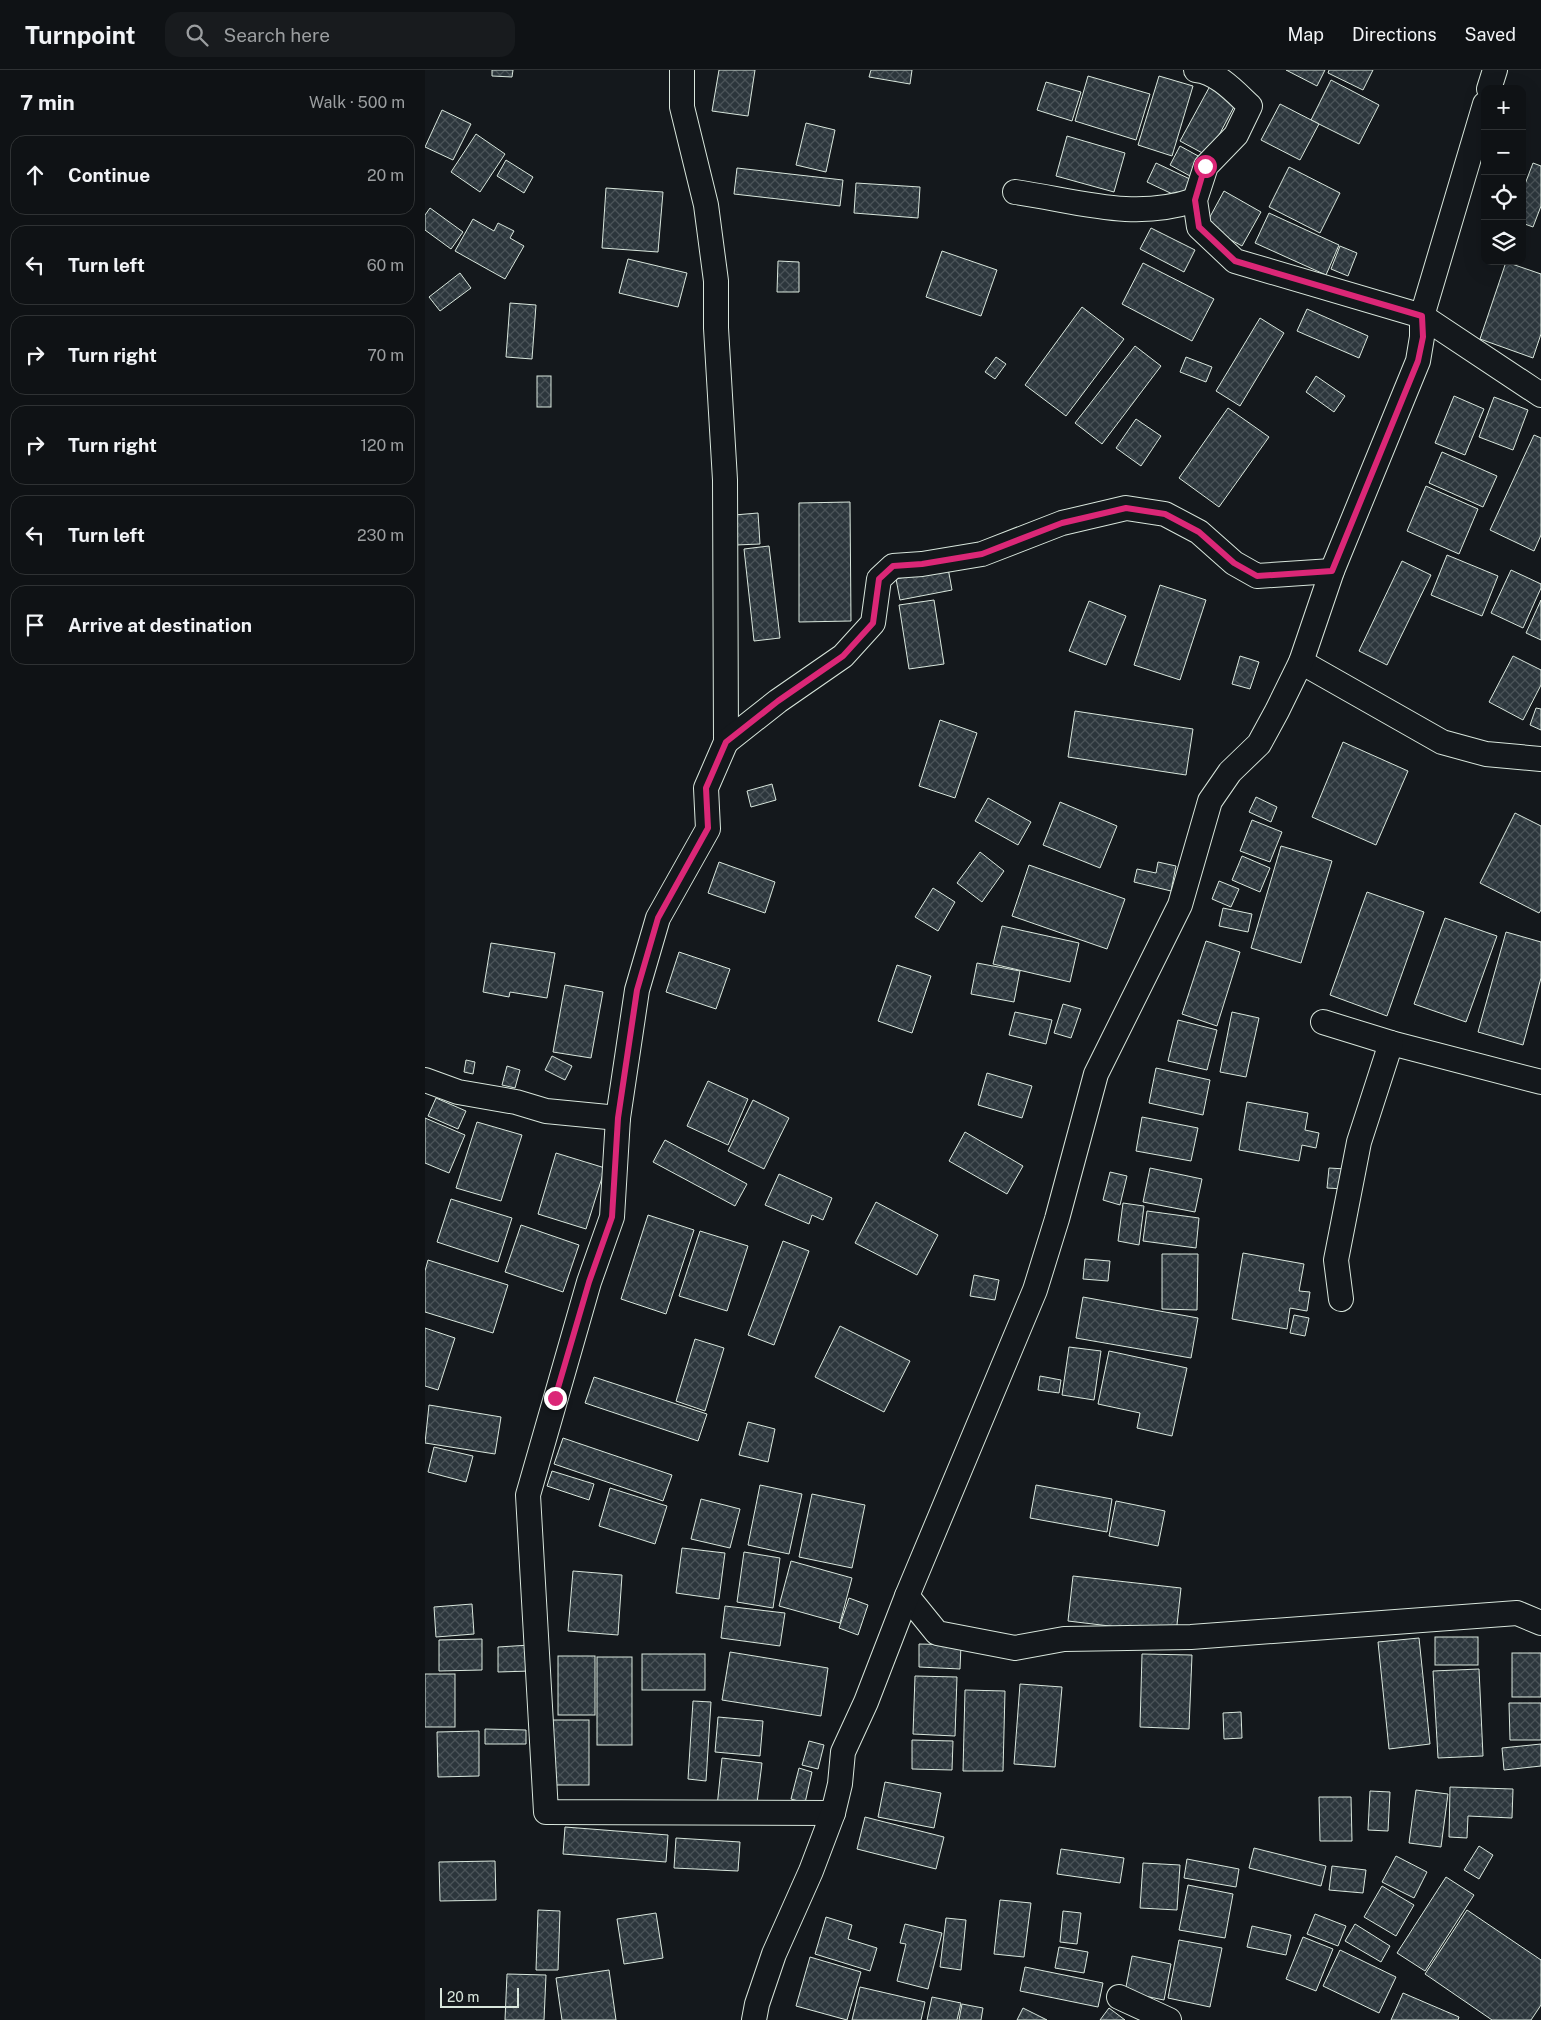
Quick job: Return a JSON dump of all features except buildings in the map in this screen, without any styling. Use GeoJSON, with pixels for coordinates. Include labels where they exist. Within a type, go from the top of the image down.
{"type":"FeatureCollection","features":[{"type":"Feature","properties":{"kind":"street"},"geometry":{"type":"LineString","coordinates":[[683,70],[682,107],[706,205],[716,281],[716,328],[725,480],[726,742],[706,788],[708,828],[658,918],[637,990],[618,1118],[612,1217],[589,1282],[528,1495],[546,1812],[833,1813]]}},
{"type":"Feature","properties":{"kind":"street"},"geometry":{"type":"LineString","coordinates":[[1196,70],[1205,71],[1230,87],[1250,106],[1235,135],[1205,166],[1195,200],[1199,227],[1235,261],[1422,316],[1541,394]]}},
{"type":"Feature","properties":{"kind":"street"},"geometry":{"type":"LineString","coordinates":[[1490,85],[1495,70]]}},
{"type":"Feature","properties":{"kind":"street"},"geometry":{"type":"LineString","coordinates":[[754,2020],[757,2004],[774,1954],[811,1871],[833,1813],[840,1784],[843,1752],[866,1702],[907,1596],[1035,1290],[1057,1219],[1096,1074],[1180,906],[1210,801],[1230,772],[1259,744],[1301,662],[1332,571],[1418,361],[1423,337],[1422,316],[1481,117]]}},
{"type":"Feature","properties":{"kind":"street"},"geometry":{"type":"LineString","coordinates":[[1015,192],[1116,210],[1149,210],[1175,207],[1195,200]]}},
{"type":"Feature","properties":{"kind":"street"},"geometry":{"type":"LineString","coordinates":[[726,742],[778,701],[843,656],[873,623],[879,579],[893,566],[922,564],[982,554],[1062,523],[1126,508],[1165,514],[1199,532],[1234,563],[1257,576],[1332,571]]}},
{"type":"Feature","properties":{"kind":"street"},"geometry":{"type":"LineString","coordinates":[[1301,662],[1443,742],[1486,754],[1541,759]]}},
{"type":"Feature","properties":{"kind":"street"},"geometry":{"type":"LineString","coordinates":[[1323,1022],[1391,1043],[1541,1082]]}},
{"type":"Feature","properties":{"kind":"street"},"geometry":{"type":"LineString","coordinates":[[1341,1299],[1336,1260],[1359,1142],[1391,1043]]}},
{"type":"Feature","properties":{"kind":"street"},"geometry":{"type":"LineString","coordinates":[[425,1080],[459,1092],[516,1102],[546,1111],[618,1118]]}},
{"type":"Feature","properties":{"kind":"street"},"geometry":{"type":"LineString","coordinates":[[907,1596],[937,1633],[1015,1648],[1064,1639],[1191,1638],[1517,1613],[1541,1623]]}},
{"type":"Feature","properties":{"kind":"street"},"geometry":{"type":"LineString","coordinates":[[1119,1997],[1169,2020]]}},
{"type":"Feature","properties":{"kind":"route"},"geometry":{"type":"LineString","coordinates":[[555,1398],[589,1282],[612,1217],[618,1118],[637,990],[658,918],[708,828],[706,788],[726,742],[778,701],[843,656],[873,623],[879,579],[893,566],[922,564],[982,554],[1062,523],[1126,508],[1165,514],[1199,532],[1234,563],[1257,576],[1332,571],[1418,361],[1423,337],[1422,316],[1235,261],[1199,227],[1195,200],[1205,166]]}}]}
